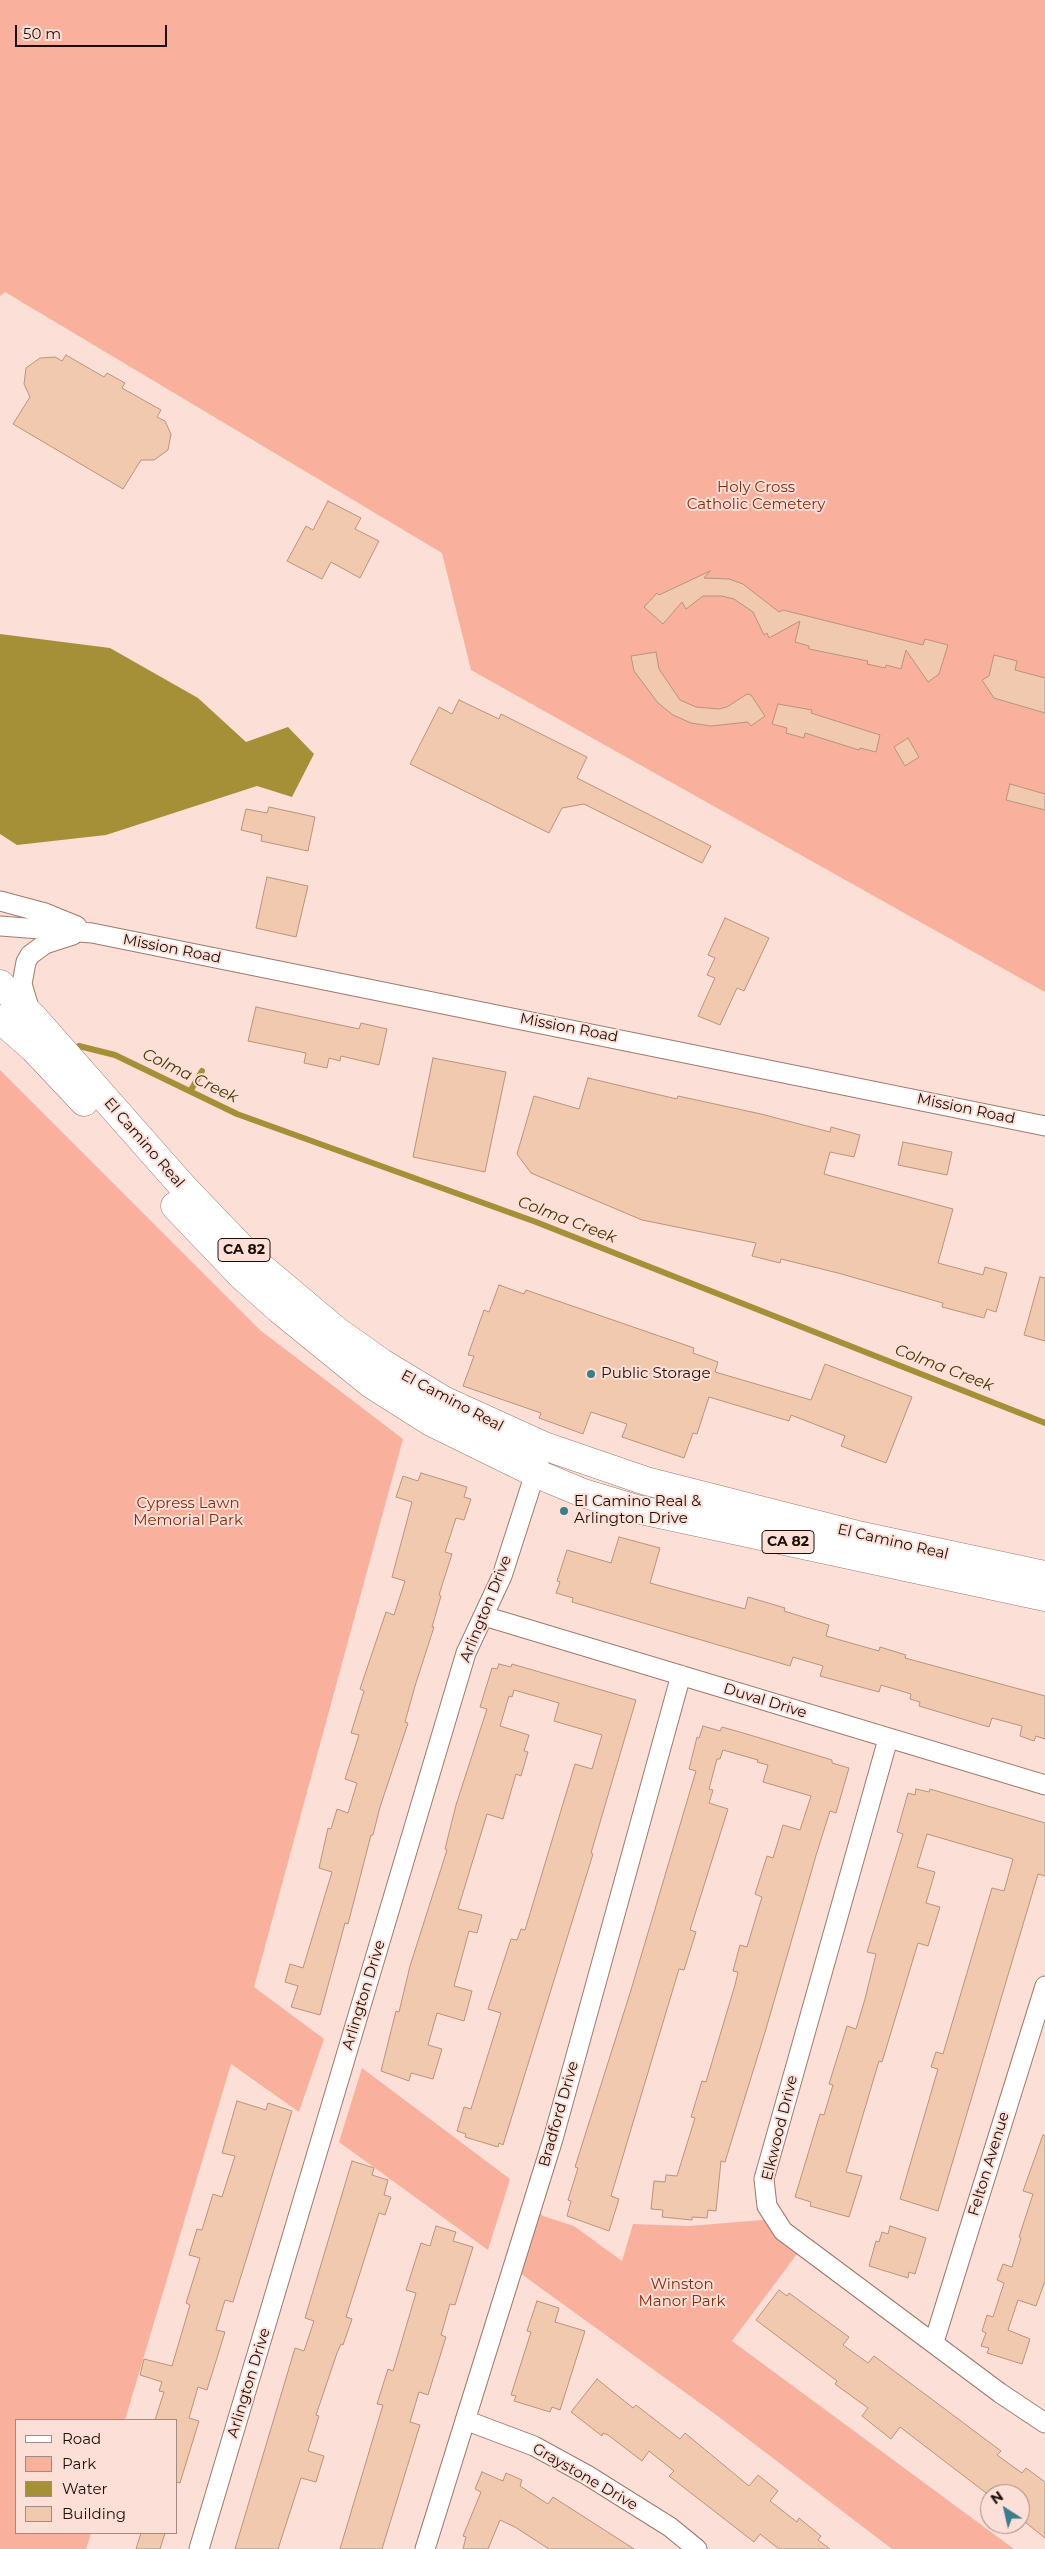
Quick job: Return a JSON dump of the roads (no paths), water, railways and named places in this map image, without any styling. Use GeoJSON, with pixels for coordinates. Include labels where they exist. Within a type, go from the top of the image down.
{"type":"FeatureCollection","features":[{"type":"Feature","properties":{"kind":"main road","name":"El Camino Real"},"geometry":{"type":"LineString","coordinates":[[0,984],[34,1018],[211,1218],[292,1296],[336,1331],[406,1378],[443,1400],[544,1446],[646,1481],[862,1536],[1045,1575]]}},
{"type":"Feature","properties":{"kind":"main road","name":"El Camino Real"},"geometry":{"type":"LineString","coordinates":[[0,1019],[57,1073],[201,1235],[280,1310],[371,1384],[431,1422],[535,1474],[583,1493],[636,1509],[1045,1597]]}},
{"type":"Feature","properties":{"kind":"street","name":"Mission Road"},"geometry":{"type":"LineString","coordinates":[[0,901],[45,913],[92,933]]}},
{"type":"Feature","properties":{"kind":"street","name":"Mission Road"},"geometry":{"type":"LineString","coordinates":[[0,926],[92,933],[1045,1126]]}},
{"type":"Feature","properties":{"kind":"street","name":"Mission Road"},"geometry":{"type":"LineString","coordinates":[[34,1018],[22,984],[23,969],[30,955],[45,944],[56,940],[92,933]]}},
{"type":"Feature","properties":{"kind":"street","name":"Arlington Drive"},"geometry":{"type":"LineString","coordinates":[[200,2549],[466,1653],[502,1576],[544,1446]]}},
{"type":"Feature","properties":{"kind":"street","name":"Duval Drive"},"geometry":{"type":"LineString","coordinates":[[484,1616],[1045,1785]]}},
{"type":"Feature","properties":{"kind":"street","name":"Bradford Drive"},"geometry":{"type":"LineString","coordinates":[[425,2549],[553,2139],[681,1675]]}},
{"type":"Feature","properties":{"kind":"street","name":"Elkwood Drive"},"geometry":{"type":"LineString","coordinates":[[888,1739],[764,2179],[767,2206],[783,2231],[1000,2393],[1045,2423]]}},
{"type":"Feature","properties":{"kind":"street","name":"Felton Avenue"},"geometry":{"type":"LineString","coordinates":[[934,2342],[1045,1986]]}},
{"type":"Feature","properties":{"kind":"street","name":"Graystone Drive"},"geometry":{"type":"LineString","coordinates":[[464,2420],[534,2446],[587,2475],[670,2528],[697,2549]]}},
{"type":"Feature","properties":{"kind":"water"},"geometry":{"type":"Polygon","coordinates":[[[0,634],[110,648],[198,698],[246,742],[288,727],[314,754],[292,797],[257,786],[106,835],[17,845],[0,834],[0,634]]]}},
{"type":"Feature","properties":{"kind":"waterway","name":"Colma Creek"},"geometry":{"type":"LineString","coordinates":[[79,1046],[115,1055],[237,1114],[536,1222],[1045,1423]]}},
{"type":"Feature","properties":{"kind":"waterway"},"geometry":{"type":"LineString","coordinates":[[191,1090],[202,1071]]}},
{"type":"Feature","properties":{"kind":"place","name":"Public Storage"},"geometry":{"type":"Point","coordinates":[591,1374]}},
{"type":"Feature","properties":{"kind":"place","name":"El Camino Real & Arlington Drive"},"geometry":{"type":"Point","coordinates":[564,1511]}},
{"type":"Feature","properties":{"kind":"park label","name":"Holy Cross Catholic Cemetery"},"geometry":{"type":"Point","coordinates":[756,496]}},
{"type":"Feature","properties":{"kind":"park label","name":"Cypress Lawn Memorial Park"},"geometry":{"type":"Point","coordinates":[188,1512]}},
{"type":"Feature","properties":{"kind":"park label","name":"Winston Manor Park"},"geometry":{"type":"Point","coordinates":[682,2294]}}]}
